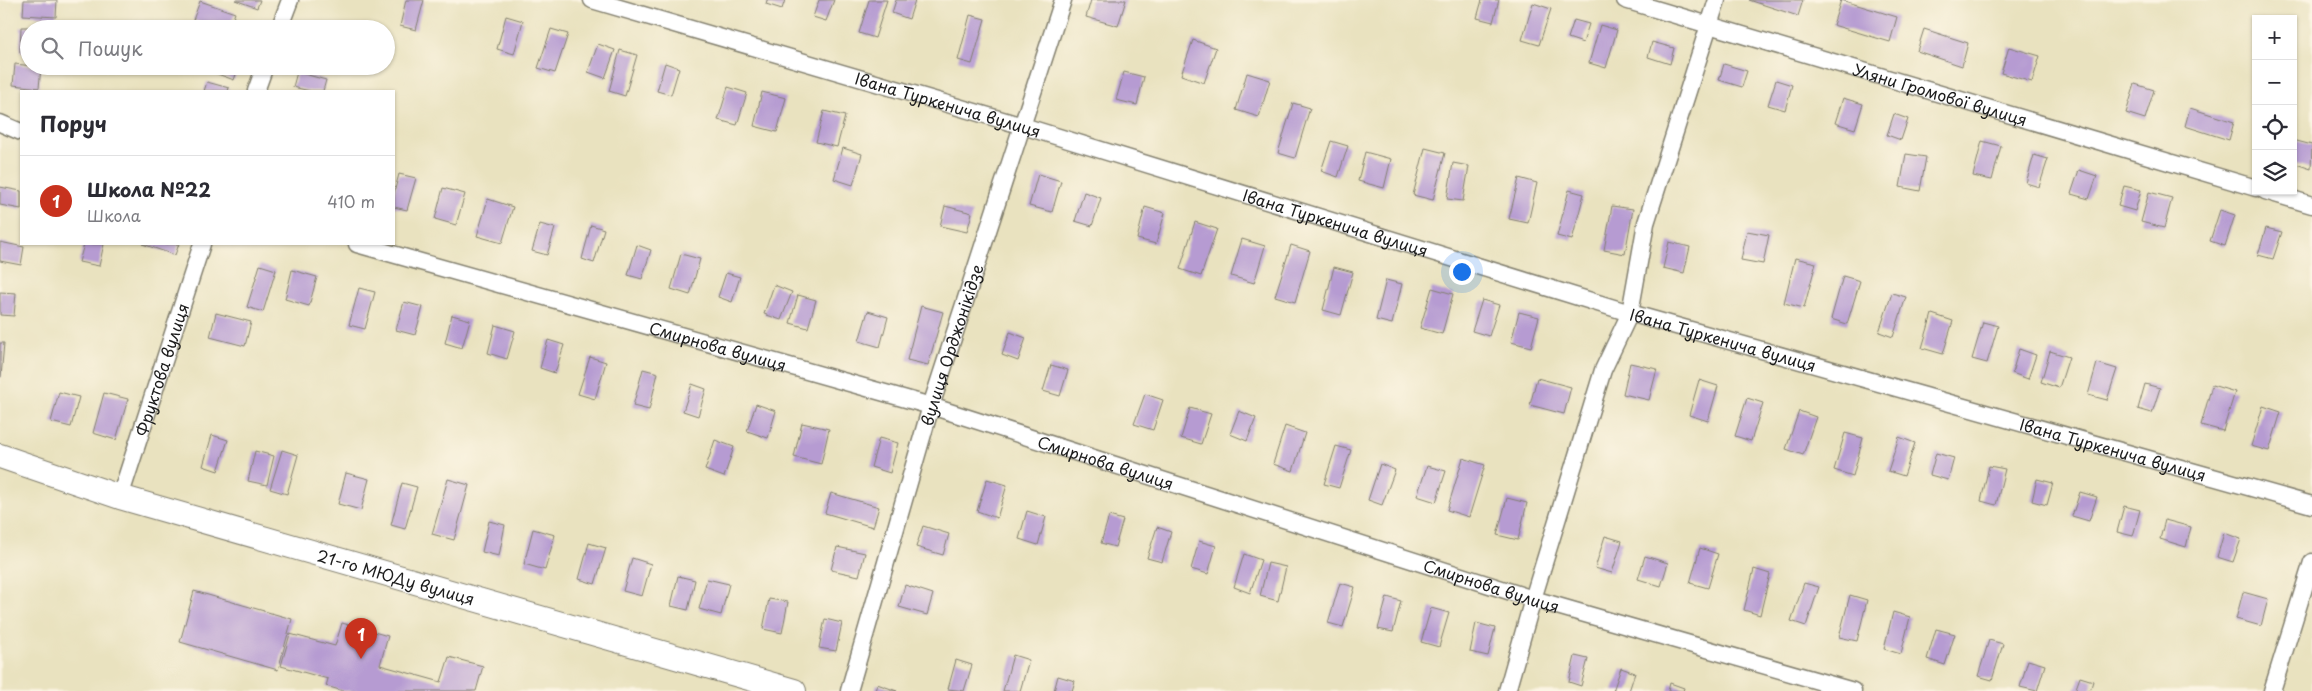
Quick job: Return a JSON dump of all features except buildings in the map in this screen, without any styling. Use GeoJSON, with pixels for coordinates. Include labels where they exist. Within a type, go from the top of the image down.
{"type":"FeatureCollection","features":[{"type":"Feature","properties":{"kind":"street"},"geometry":{"type":"LineString","coordinates":[[282,20],[290,0]]}},
{"type":"Feature","properties":{"kind":"street","name":"Івана Туркенича вулиця"},"geometry":{"type":"LineString","coordinates":[[592,0],[1023,126],[1630,313],[2312,505]]}},
{"type":"Feature","properties":{"kind":"street","name":"вулиця Орджонікідзе"},"geometry":{"type":"LineString","coordinates":[[849,691],[931,406],[1063,0]]}},
{"type":"Feature","properties":{"kind":"street","name":"Уляни Громової вулиця"},"geometry":{"type":"LineString","coordinates":[[1625,0],[2252,187]]}},
{"type":"Feature","properties":{"kind":"street"},"geometry":{"type":"LineString","coordinates":[[1507,691],[1532,599],[1603,370],[1630,313],[1646,223],[1717,0]]}},
{"type":"Feature","properties":{"kind":"street"},"geometry":{"type":"LineString","coordinates":[[256,90],[262,75]]}},
{"type":"Feature","properties":{"kind":"street"},"geometry":{"type":"LineString","coordinates":[[0,123],[20,132]]}},
{"type":"Feature","properties":{"kind":"street"},"geometry":{"type":"LineString","coordinates":[[2278,195],[2312,205]]}},
{"type":"Feature","properties":{"kind":"street","name":"Фруктова вулиця"},"geometry":{"type":"LineString","coordinates":[[120,497],[202,245]]}},
{"type":"Feature","properties":{"kind":"street","name":"Смирнова вулиця"},"geometry":{"type":"LineString","coordinates":[[360,245],[931,406],[1532,599],[1853,691]]}},
{"type":"Feature","properties":{"kind":"street","name":"21-го МЮДу вулиця"},"geometry":{"type":"LineString","coordinates":[[0,456],[120,497],[752,685],[794,691]]}},
{"type":"Feature","properties":{"kind":"street"},"geometry":{"type":"LineString","coordinates":[[2272,691],[2312,562]]}},
{"type":"Feature","properties":{"kind":"place","name":"Школа №22"},"geometry":{"type":"Point","coordinates":[361,659]}}]}
